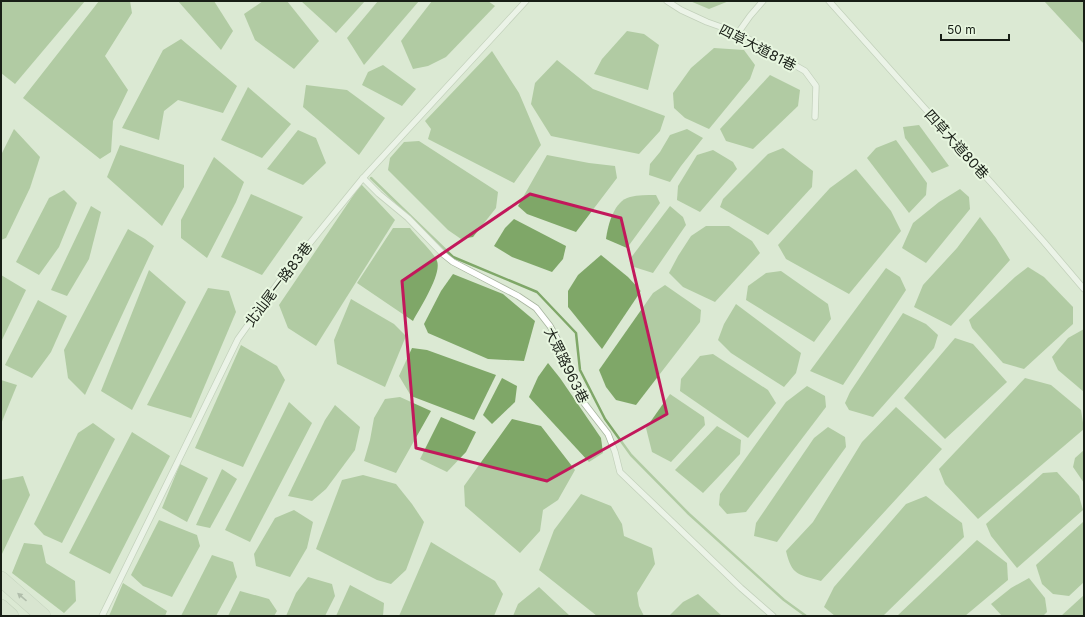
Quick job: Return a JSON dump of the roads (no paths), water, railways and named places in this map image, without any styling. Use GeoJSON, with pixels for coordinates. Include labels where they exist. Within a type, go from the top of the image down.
{"type":"FeatureCollection","features":[{"type":"Feature","properties":{"kind":"street"},"geometry":{"type":"LineString","coordinates":[[1,579],[43,616]]}},
{"type":"Feature","properties":{"kind":"street"},"geometry":{"type":"LineString","coordinates":[[1,607],[11,616]]}},
{"type":"Feature","properties":{"kind":"lane","name":"北汕尾一路83巷"},"geometry":{"type":"LineString","coordinates":[[102,616],[238,339],[283,276],[363,178],[526,1]]}},
{"type":"Feature","properties":{"kind":"lane","name":"四草大道81巷"},"geometry":{"type":"LineString","coordinates":[[667,1],[681,10],[707,22],[738,33],[805,71],[816,86],[815,117]]}},
{"type":"Feature","properties":{"kind":"lane"},"geometry":{"type":"LineString","coordinates":[[738,33],[763,1]]}},
{"type":"Feature","properties":{"kind":"lane","name":"四草大道80巷"},"geometry":{"type":"LineString","coordinates":[[829,1],[1084,288]]}},
{"type":"Feature","properties":{"kind":"lane","name":"大眾路963巷"},"geometry":{"type":"LineString","coordinates":[[363,178],[408,218],[443,254],[453,262],[518,296],[536,308],[550,326],[560,344],[569,373],[584,403],[608,434],[615,452],[620,472],[741,588],[773,616]]}},
{"type":"Feature","properties":{"kind":"waterway"},"geometry":{"type":"LineString","coordinates":[[371,178],[453,257],[537,292],[576,333],[580,370],[605,419],[631,455],[689,514],[784,600],[806,616]]}}]}
